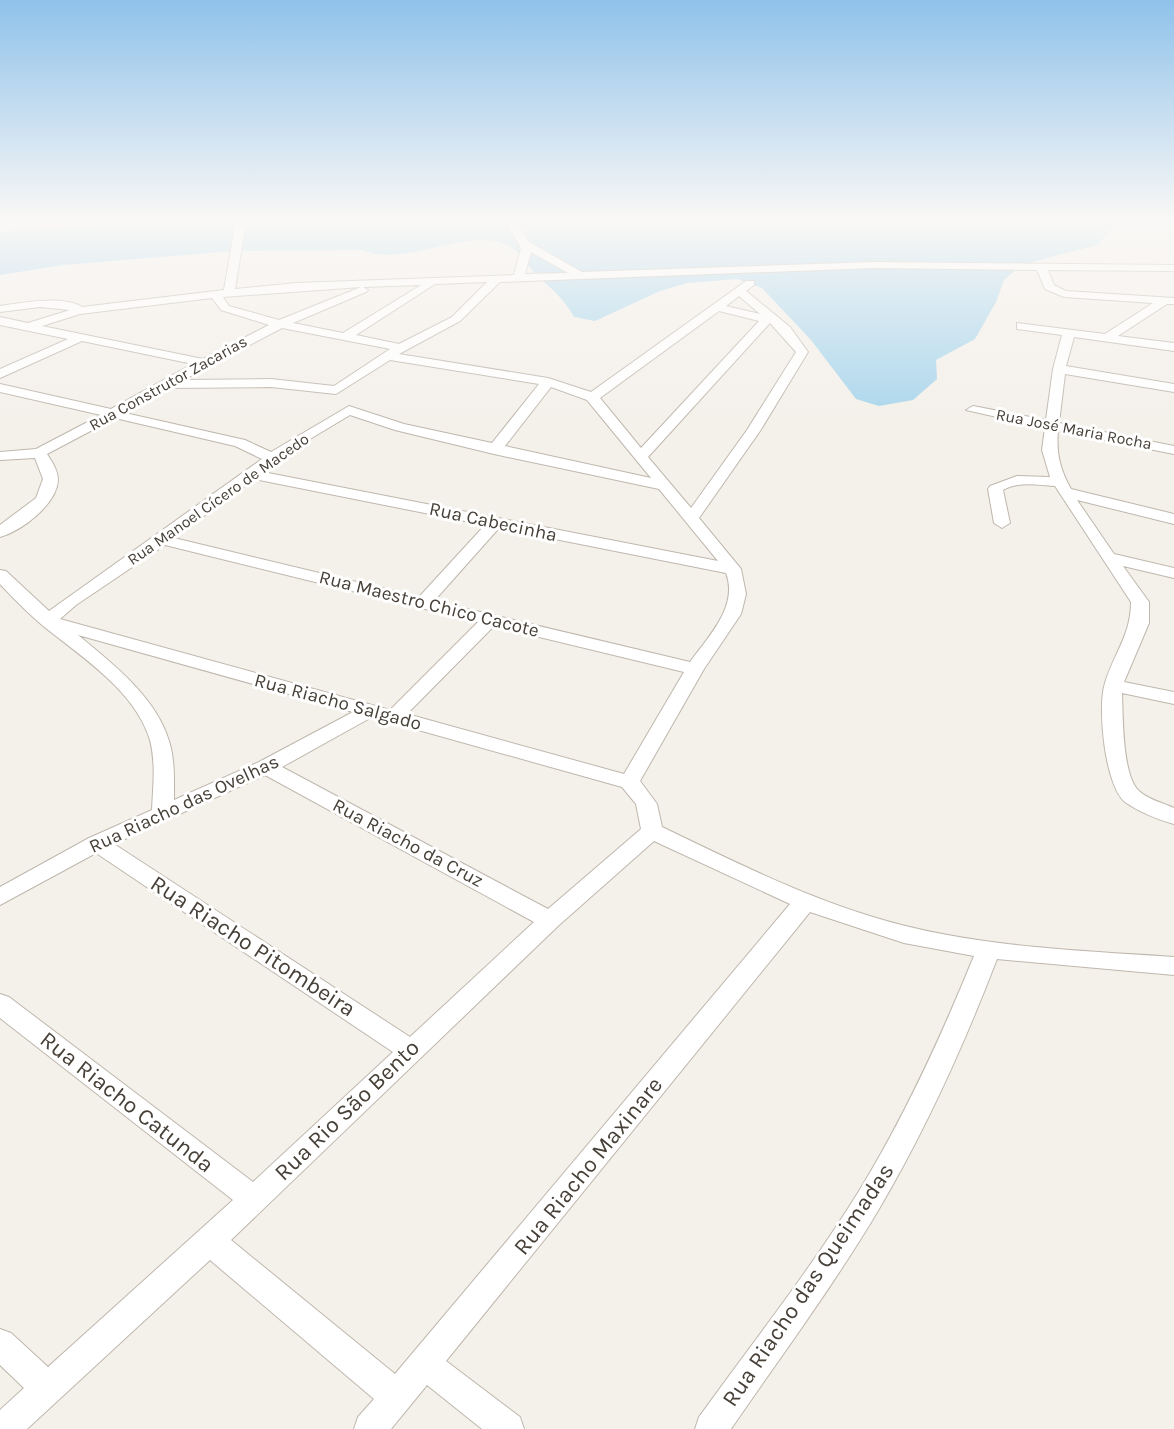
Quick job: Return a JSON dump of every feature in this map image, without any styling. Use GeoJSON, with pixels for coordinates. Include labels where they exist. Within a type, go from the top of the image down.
{"type":"FeatureCollection","features":[{"type":"Feature","properties":{"kind":"street"},"geometry":{"type":"LineString","coordinates":[[224,288],[225,308],[396,352],[571,387],[592,397],[733,569],[738,582],[738,594],[732,614],[695,669],[629,782],[644,796],[651,809],[652,831],[805,902],[903,934],[989,949],[1174,966]]}},
{"type":"Feature","properties":{"kind":"street"},"geometry":{"type":"LineString","coordinates":[[31,326],[90,309],[280,288]]}},
{"type":"Feature","properties":{"kind":"street","name":"Rua Construtor Zacarias"},"geometry":{"type":"LineString","coordinates":[[38,453],[113,416],[277,323],[368,288]]}},
{"type":"Feature","properties":{"kind":"street"},"geometry":{"type":"LineString","coordinates":[[345,337],[424,288]]}},
{"type":"Feature","properties":{"kind":"street"},"geometry":{"type":"LineString","coordinates":[[168,384],[271,383],[336,390],[396,352],[456,319],[488,288]]}},
{"type":"Feature","properties":{"kind":"street"},"geometry":{"type":"LineString","coordinates":[[592,397],[744,288]]}},
{"type":"Feature","properties":{"kind":"street"},"geometry":{"type":"LineString","coordinates":[[1049,288],[1064,294],[1169,301]]}},
{"type":"Feature","properties":{"kind":"street"},"geometry":{"type":"LineString","coordinates":[[692,517],[753,431],[802,352],[799,343],[740,291]]}},
{"type":"Feature","properties":{"kind":"street"},"geometry":{"type":"LineString","coordinates":[[1108,337],[1169,301]]}},
{"type":"Feature","properties":{"kind":"street"},"geometry":{"type":"LineString","coordinates":[[0,309],[40,304],[90,309]]}},
{"type":"Feature","properties":{"kind":"street"},"geometry":{"type":"LineString","coordinates":[[716,307],[768,317]]}},
{"type":"Feature","properties":{"kind":"street"},"geometry":{"type":"LineString","coordinates":[[642,456],[768,317]]}},
{"type":"Feature","properties":{"kind":"street"},"geometry":{"type":"LineString","coordinates":[[0,321],[204,363]]}},
{"type":"Feature","properties":{"kind":"street"},"geometry":{"type":"LineString","coordinates":[[1021,326],[1174,347]]}},
{"type":"Feature","properties":{"kind":"street"},"geometry":{"type":"LineString","coordinates":[[1069,332],[1059,369],[1050,424],[1049,450],[1063,487],[1140,602],[1140,623],[1112,685],[1113,733],[1122,784],[1132,797],[1174,817]]}},
{"type":"Feature","properties":{"kind":"street"},"geometry":{"type":"LineString","coordinates":[[0,374],[82,337]]}},
{"type":"Feature","properties":{"kind":"street"},"geometry":{"type":"LineString","coordinates":[[1059,369],[1174,388]]}},
{"type":"Feature","properties":{"kind":"street"},"geometry":{"type":"LineString","coordinates":[[494,450],[548,382]]}},
{"type":"Feature","properties":{"kind":"street"},"geometry":{"type":"LineString","coordinates":[[0,388],[240,443],[271,458]]}},
{"type":"Feature","properties":{"kind":"street"},"geometry":{"type":"LineString","coordinates":[[336,390],[349,410],[400,427],[494,450],[667,486]]}},
{"type":"Feature","properties":{"kind":"street","name":"Rua Manoel Cícero de Macedo"},"geometry":{"type":"LineString","coordinates":[[48,621],[70,601],[254,475],[271,458],[349,410]]}},
{"type":"Feature","properties":{"kind":"street","name":"Rua José Maria Rocha"},"geometry":{"type":"LineString","coordinates":[[973,410],[1174,450]]}},
{"type":"Feature","properties":{"kind":"street"},"geometry":{"type":"LineString","coordinates":[[0,456],[38,453],[49,465],[47,493],[38,508],[0,532]]}},
{"type":"Feature","properties":{"kind":"street","name":"Rua Cabecinha"},"geometry":{"type":"LineString","coordinates":[[254,475],[733,569]]}},
{"type":"Feature","properties":{"kind":"street"},"geometry":{"type":"LineString","coordinates":[[1002,523],[995,489],[1012,481],[1063,487],[1174,519]]}},
{"type":"Feature","properties":{"kind":"street"},"geometry":{"type":"LineString","coordinates":[[423,603],[494,524]]}},
{"type":"Feature","properties":{"kind":"street","name":"Rua Maestro Chico Cacote"},"geometry":{"type":"LineString","coordinates":[[162,540],[695,669]]}},
{"type":"Feature","properties":{"kind":"street"},"geometry":{"type":"LineString","coordinates":[[1111,558],[1174,573]]}},
{"type":"Feature","properties":{"kind":"street"},"geometry":{"type":"LineString","coordinates":[[0,575],[48,621],[125,686],[156,731],[163,761],[163,811]]}},
{"type":"Feature","properties":{"kind":"street"},"geometry":{"type":"LineString","coordinates":[[394,717],[491,620]]}},
{"type":"Feature","properties":{"kind":"street","name":"Rua Riacho Salgado"},"geometry":{"type":"LineString","coordinates":[[48,621],[629,782]]}},
{"type":"Feature","properties":{"kind":"street"},"geometry":{"type":"LineString","coordinates":[[1112,685],[1174,698]]}},
{"type":"Feature","properties":{"kind":"street","name":"Rua Riacho das Ovelhas"},"geometry":{"type":"LineString","coordinates":[[0,897],[97,843],[163,811],[266,767],[369,711]]}},
{"type":"Feature","properties":{"kind":"street","name":"Rua Riacho da Cruz"},"geometry":{"type":"LineString","coordinates":[[266,767],[550,920]]}},
{"type":"Feature","properties":{"kind":"street","name":"Rua Rio São Bento"},"geometry":{"type":"LineString","coordinates":[[2,1429],[210,1241],[550,920],[652,831]]}},
{"type":"Feature","properties":{"kind":"street","name":"Rua Riacho Pitombeira"},"geometry":{"type":"LineString","coordinates":[[97,843],[410,1050]]}},
{"type":"Feature","properties":{"kind":"street","name":"Rua Riacho Maxinare"},"geometry":{"type":"LineString","coordinates":[[370,1429],[805,902]]}},
{"type":"Feature","properties":{"kind":"street","name":"Rua Riacho das Queimadas"},"geometry":{"type":"LineString","coordinates":[[711,1429],[849,1231],[889,1166],[953,1041],[989,949]]}},
{"type":"Feature","properties":{"kind":"street","name":"Rua Riacho Catunda"},"geometry":{"type":"LineString","coordinates":[[0,1004],[253,1199]]}},
{"type":"Feature","properties":{"kind":"street"},"geometry":{"type":"LineString","coordinates":[[210,1241],[397,1397]]}},
{"type":"Feature","properties":{"kind":"street"},"geometry":{"type":"LineString","coordinates":[[0,1344],[47,1387]]}},
{"type":"Feature","properties":{"kind":"street"},"geometry":{"type":"LineString","coordinates":[[425,1364],[508,1429]]}},
{"type":"Feature","properties":{"kind":"water"},"geometry":{"type":"Polygon","coordinates":[[[550,288],[671,288],[595,321],[574,317],[550,288]]]}},
{"type":"Feature","properties":{"kind":"water"},"geometry":{"type":"Polygon","coordinates":[[[762,288],[1001,288],[975,339],[936,360],[937,379],[913,400],[879,406],[856,399],[811,340],[762,288]]]}}]}
